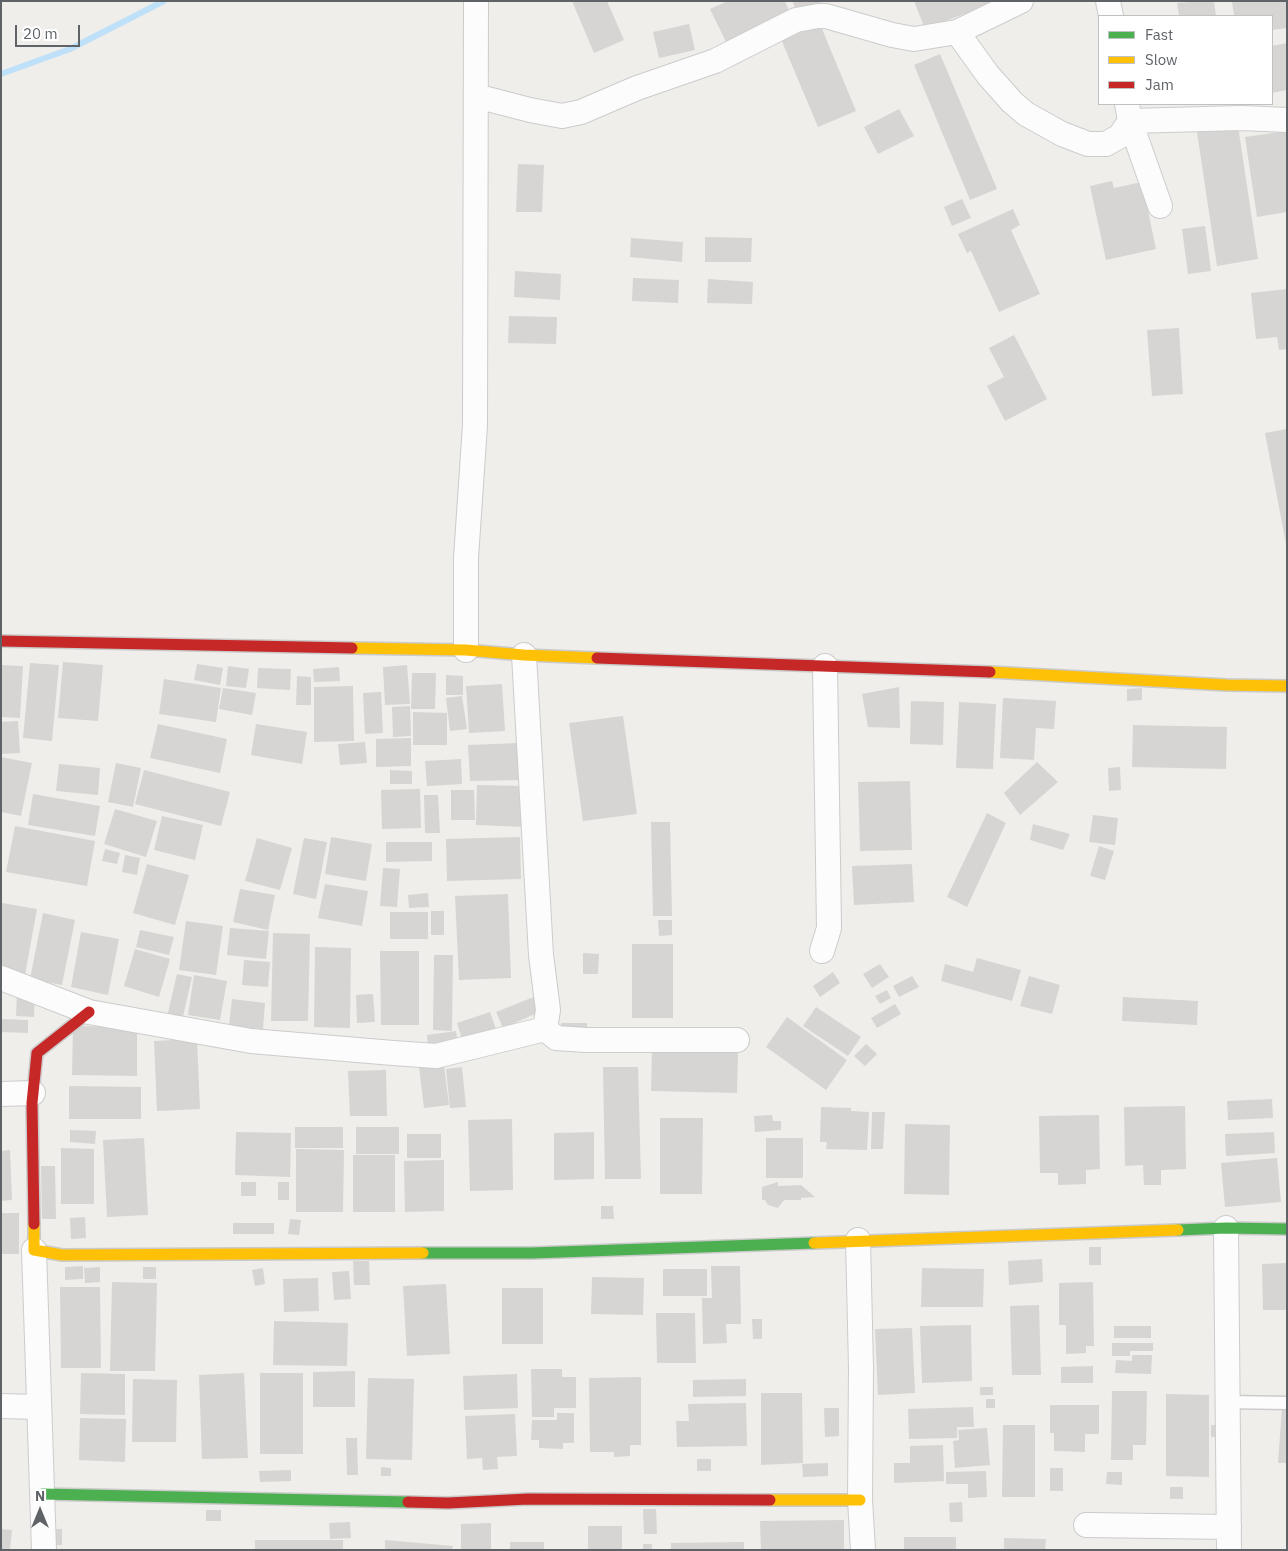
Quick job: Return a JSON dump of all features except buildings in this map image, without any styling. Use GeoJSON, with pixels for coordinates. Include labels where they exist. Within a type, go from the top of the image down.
{"type":"FeatureCollection","features":[{"type":"Feature","properties":{"kind":"street"},"geometry":{"type":"LineString","coordinates":[[466,650],[466,558],[475,425],[476,1]]}},
{"type":"Feature","properties":{"kind":"street"},"geometry":{"type":"LineString","coordinates":[[476,96],[562,116],[580,112],[637,88],[715,61],[796,20],[826,16],[892,35],[914,39],[957,32],[1021,1]]}},
{"type":"Feature","properties":{"kind":"street"},"geometry":{"type":"LineString","coordinates":[[1108,1],[1111,15]]}},
{"type":"Feature","properties":{"kind":"street"},"geometry":{"type":"LineString","coordinates":[[957,32],[988,75],[1012,102],[1026,114],[1062,134],[1088,144],[1106,144],[1120,136],[1128,113]]}},
{"type":"Feature","properties":{"kind":"street"},"geometry":{"type":"LineString","coordinates":[[1128,113],[1287,120]]}},
{"type":"Feature","properties":{"kind":"street"},"geometry":{"type":"LineString","coordinates":[[1128,113],[1160,206]]}},
{"type":"Feature","properties":{"kind":"street"},"geometry":{"type":"LineString","coordinates":[[1,641],[466,650],[524,655],[970,671],[1227,685],[1287,686]]}},
{"type":"Feature","properties":{"kind":"street"},"geometry":{"type":"LineString","coordinates":[[524,655],[541,955],[548,1010],[545,1029]]}},
{"type":"Feature","properties":{"kind":"street"},"geometry":{"type":"LineString","coordinates":[[822,950],[829,928],[825,666]]}},
{"type":"Feature","properties":{"kind":"street"},"geometry":{"type":"LineString","coordinates":[[1,978],[89,1012],[251,1041],[436,1056],[545,1029]]}},
{"type":"Feature","properties":{"kind":"street"},"geometry":{"type":"LineString","coordinates":[[44,1550],[34,1250],[33,1093],[37,1053],[89,1012]]}},
{"type":"Feature","properties":{"kind":"street"},"geometry":{"type":"LineString","coordinates":[[545,1029],[556,1038],[586,1040],[737,1040]]}},
{"type":"Feature","properties":{"kind":"street"},"geometry":{"type":"LineString","coordinates":[[1,1094],[33,1093]]}},
{"type":"Feature","properties":{"kind":"street"},"geometry":{"type":"LineString","coordinates":[[34,1250],[62,1256],[522,1253],[1226,1228],[1287,1229]]}},
{"type":"Feature","properties":{"kind":"street"},"geometry":{"type":"LineString","coordinates":[[1086,1525],[1229,1538],[1226,1228]]}},
{"type":"Feature","properties":{"kind":"street"},"geometry":{"type":"LineString","coordinates":[[858,1240],[861,1368],[860,1500],[863,1550]]}},
{"type":"Feature","properties":{"kind":"street"},"geometry":{"type":"LineString","coordinates":[[1,1406],[38,1407]]}},
{"type":"Feature","properties":{"kind":"street"},"geometry":{"type":"LineString","coordinates":[[42,1494],[448,1503],[528,1499],[860,1500]]}},
{"type":"Feature","properties":{"kind":"lane"},"geometry":{"type":"LineString","coordinates":[[1228,1402],[1287,1403]]}},
{"type":"Feature","properties":{"kind":"waterway"},"geometry":{"type":"LineString","coordinates":[[1,74],[70,49],[164,1]]}},
{"type":"Feature","properties":{"kind":"traffic: fast"},"geometry":{"type":"LineString","coordinates":[[1178,1230],[1226,1228],[1287,1229]]}},
{"type":"Feature","properties":{"kind":"traffic: fast"},"geometry":{"type":"LineString","coordinates":[[423,1253],[532,1253],[814,1243]]}},
{"type":"Feature","properties":{"kind":"traffic: fast"},"geometry":{"type":"LineString","coordinates":[[42,1494],[408,1502]]}},
{"type":"Feature","properties":{"kind":"traffic: slow"},"geometry":{"type":"LineString","coordinates":[[352,648],[466,650],[597,658]]}},
{"type":"Feature","properties":{"kind":"traffic: slow"},"geometry":{"type":"LineString","coordinates":[[990,672],[1227,685],[1287,686]]}},
{"type":"Feature","properties":{"kind":"traffic: slow"},"geometry":{"type":"LineString","coordinates":[[34,1224],[34,1250],[62,1255],[423,1253]]}},
{"type":"Feature","properties":{"kind":"traffic: slow"},"geometry":{"type":"LineString","coordinates":[[814,1243],[1178,1230]]}},
{"type":"Feature","properties":{"kind":"traffic: slow"},"geometry":{"type":"LineString","coordinates":[[770,1500],[860,1500]]}},
{"type":"Feature","properties":{"kind":"traffic: jam"},"geometry":{"type":"LineString","coordinates":[[1,641],[352,648]]}},
{"type":"Feature","properties":{"kind":"traffic: jam"},"geometry":{"type":"LineString","coordinates":[[597,658],[990,672]]}},
{"type":"Feature","properties":{"kind":"traffic: jam"},"geometry":{"type":"LineString","coordinates":[[34,1224],[32,1103],[37,1053],[89,1012]]}},
{"type":"Feature","properties":{"kind":"traffic: jam"},"geometry":{"type":"LineString","coordinates":[[408,1502],[448,1503],[528,1499],[770,1500]]}}]}
